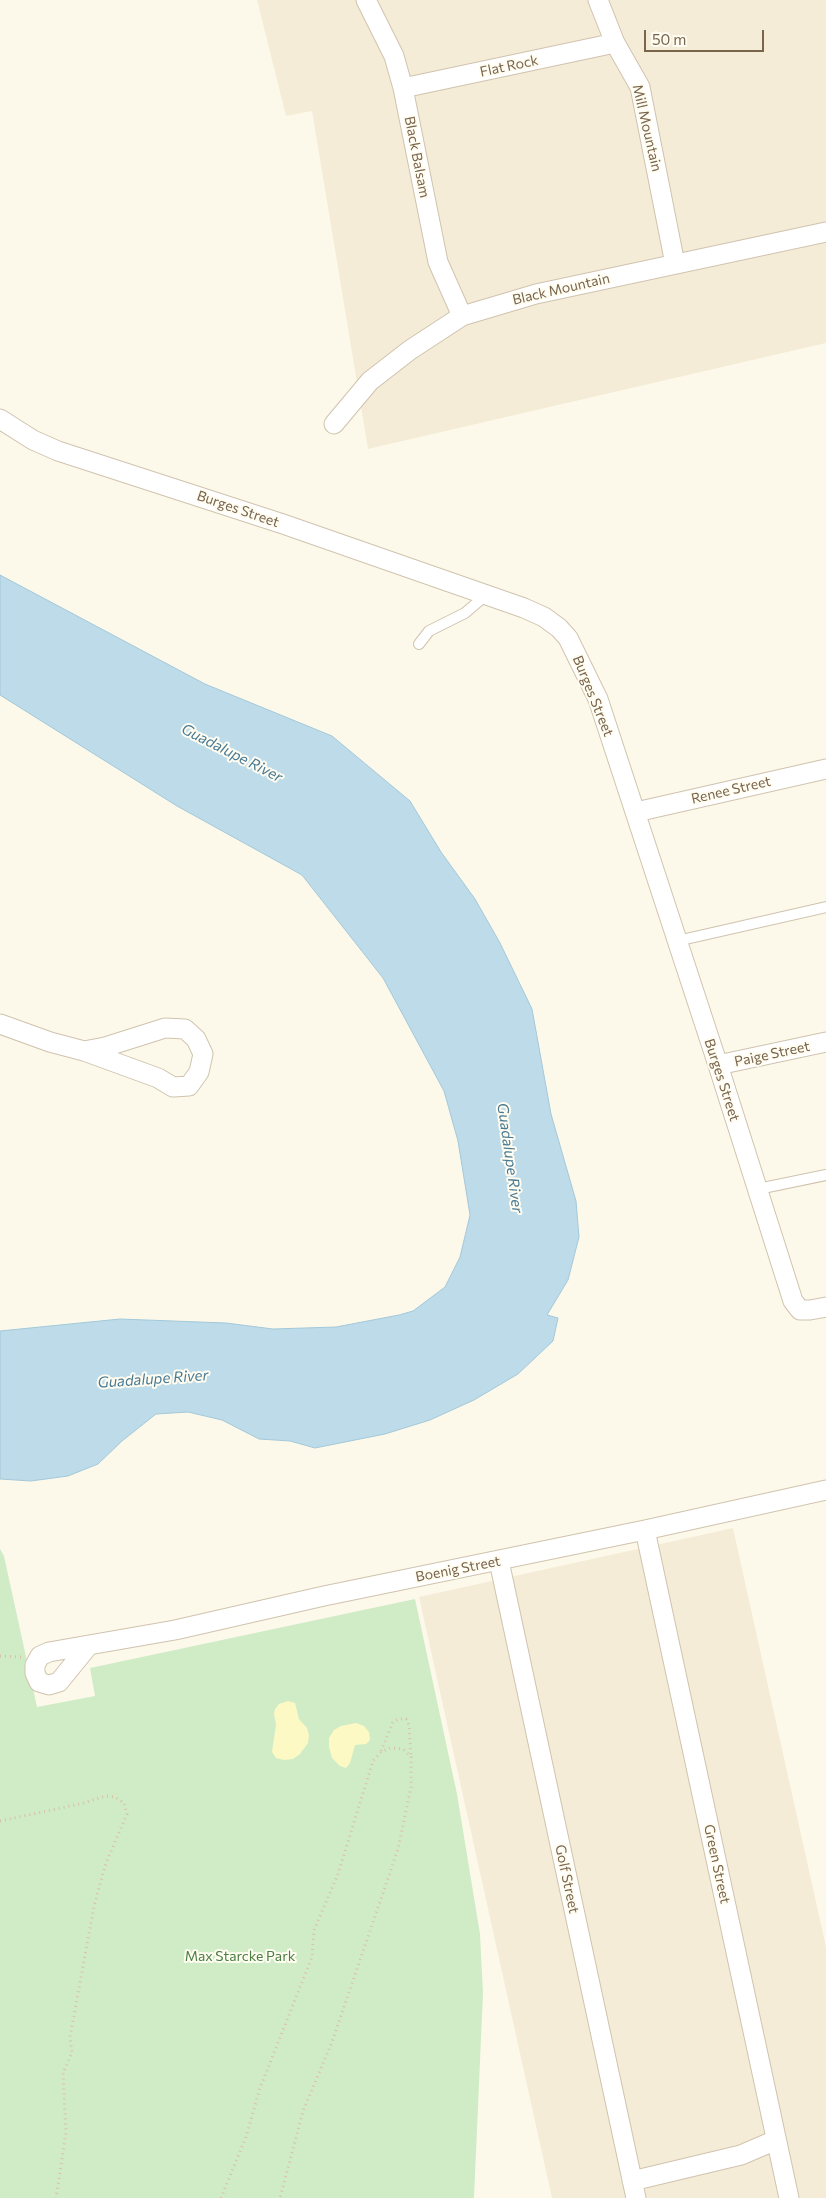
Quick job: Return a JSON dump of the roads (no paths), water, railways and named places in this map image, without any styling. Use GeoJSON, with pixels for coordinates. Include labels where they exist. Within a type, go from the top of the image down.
{"type":"FeatureCollection","features":[{"type":"Feature","properties":{"kind":"street","name":"Black Balsam"},"geometry":{"type":"LineString","coordinates":[[366,0],[394,56],[403,88],[438,262],[462,316]]}},
{"type":"Feature","properties":{"kind":"street","name":"Mill Mountain"},"geometry":{"type":"LineString","coordinates":[[598,0],[615,43],[640,87],[676,264]]}},
{"type":"Feature","properties":{"kind":"street","name":"Flat Rock"},"geometry":{"type":"LineString","coordinates":[[403,88],[615,43]]}},
{"type":"Feature","properties":{"kind":"street","name":"Black Mountain"},"geometry":{"type":"LineString","coordinates":[[334,424],[370,382],[410,350],[462,316],[536,294],[826,232]]}},
{"type":"Feature","properties":{"kind":"street","name":"Burges Street"},"geometry":{"type":"LineString","coordinates":[[0,419],[33,440],[58,450],[486,595],[544,616],[559,628],[568,638],[598,699],[793,1301],[800,1310],[826,1307]]}},
{"type":"Feature","properties":{"kind":"street","name":"Renee Street"},"geometry":{"type":"LineString","coordinates":[[636,812],[826,769]]}},
{"type":"Feature","properties":{"kind":"street"},"geometry":{"type":"LineString","coordinates":[[0,1024],[50,1042],[84,1051],[158,1078],[173,1087],[189,1086],[199,1072],[203,1054],[196,1038],[185,1029],[165,1028],[105,1047],[84,1051]]}},
{"type":"Feature","properties":{"kind":"street","name":"Paige Street"},"geometry":{"type":"LineString","coordinates":[[718,1065],[826,1042]]}},
{"type":"Feature","properties":{"kind":"street","name":"Boenig Street"},"geometry":{"type":"LineString","coordinates":[[89,1645],[174,1630],[324,1596],[499,1561],[826,1490]]}},
{"type":"Feature","properties":{"kind":"street","name":"Green Street"},"geometry":{"type":"LineString","coordinates":[[645,1530],[789,2198]]}},
{"type":"Feature","properties":{"kind":"street","name":"Golf Street"},"geometry":{"type":"LineString","coordinates":[[499,1561],[634,2189]]}},
{"type":"Feature","properties":{"kind":"street"},"geometry":{"type":"LineString","coordinates":[[634,2189],[741,2155],[776,2140]]}},
{"type":"Feature","properties":{"kind":"lane"},"geometry":{"type":"LineString","coordinates":[[418,644],[429,631],[465,613],[486,595]]}},
{"type":"Feature","properties":{"kind":"lane"},"geometry":{"type":"LineString","coordinates":[[677,941],[826,907]]}},
{"type":"Feature","properties":{"kind":"lane"},"geometry":{"type":"LineString","coordinates":[[758,1189],[826,1175]]}},
{"type":"Feature","properties":{"kind":"water","name":"Guadalupe River"},"geometry":{"type":"Polygon","coordinates":[[[0,575],[205,684],[332,736],[410,801],[441,852],[475,899],[500,943],[532,1009],[551,1114],[576,1201],[579,1237],[568,1280],[547,1315],[558,1318],[553,1341],[518,1374],[474,1400],[430,1420],[385,1434],[315,1448],[290,1441],[259,1439],[222,1420],[188,1412],[156,1414],[122,1441],[98,1464],[68,1476],[31,1481],[0,1479],[0,1331],[120,1319],[226,1323],[273,1329],[336,1327],[399,1315],[413,1311],[445,1287],[460,1257],[470,1215],[458,1141],[444,1091],[383,978],[302,875],[177,806],[0,695],[0,575]]]}},
{"type":"Feature","properties":{"kind":"park label","name":"Max Starcke Park"},"geometry":{"type":"Point","coordinates":[240,1956]}}]}
